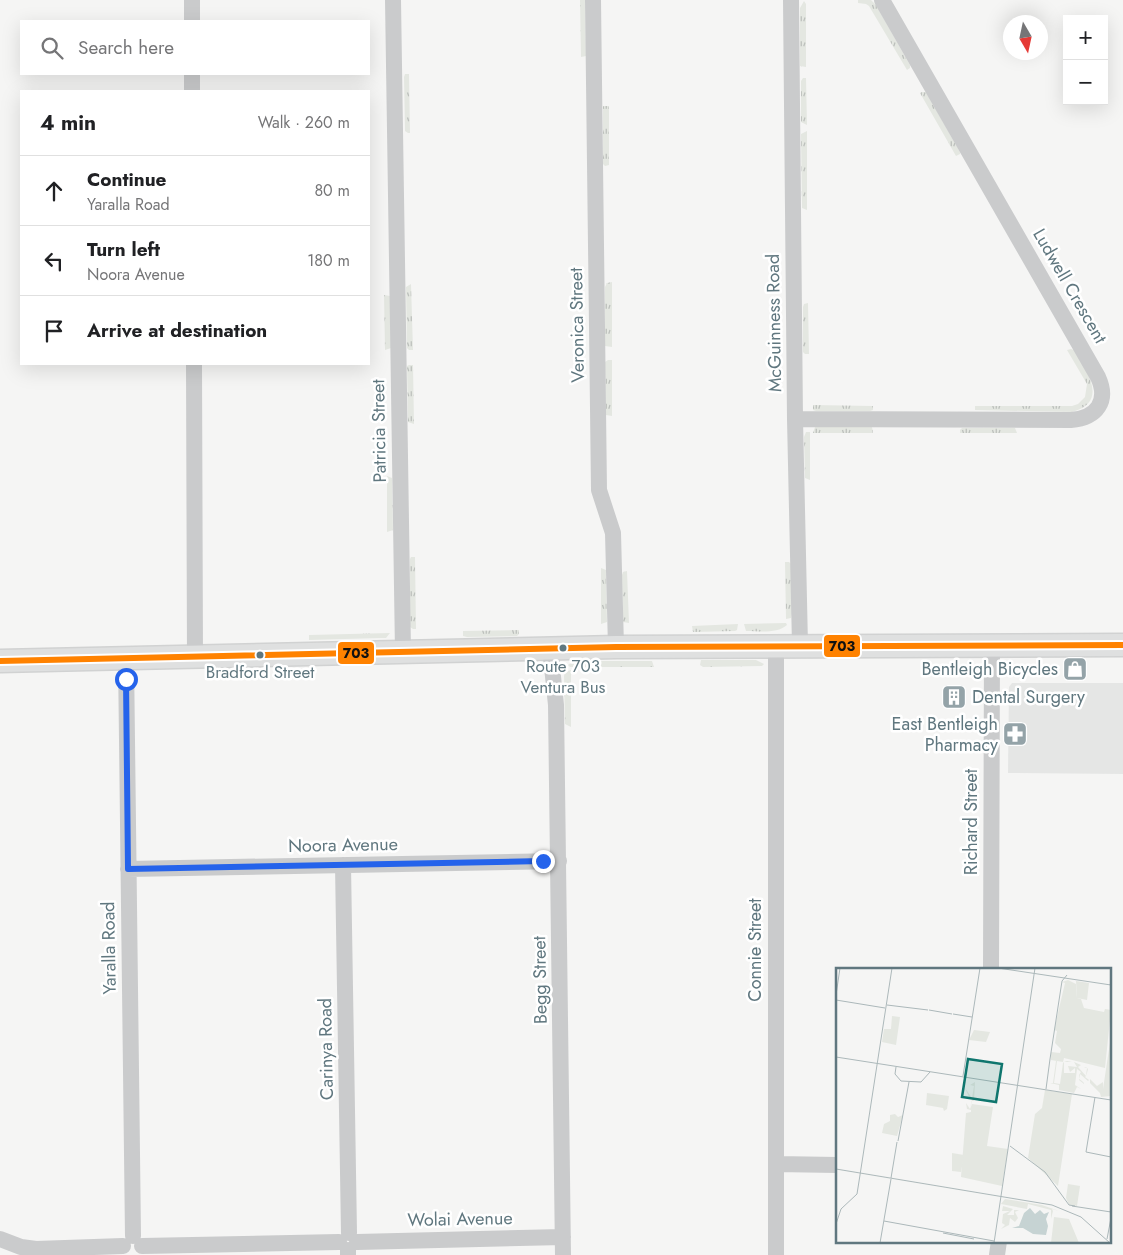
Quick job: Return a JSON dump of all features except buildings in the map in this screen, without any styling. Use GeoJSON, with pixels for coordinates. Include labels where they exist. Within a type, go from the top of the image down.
{"type":"FeatureCollection","features":[{"type":"Feature","properties":{"kind":"main road"},"geometry":{"type":"LineString","coordinates":[[0,661],[616,647],[1123,645]]}},
{"type":"Feature","properties":{"kind":"street"},"geometry":{"type":"LineString","coordinates":[[192,0],[192,20]]}},
{"type":"Feature","properties":{"kind":"street","name":"Patricia Street"},"geometry":{"type":"LineString","coordinates":[[393,0],[403,652]]}},
{"type":"Feature","properties":{"kind":"street","name":"Veronica Street"},"geometry":{"type":"LineString","coordinates":[[593,0],[598,490],[612,533],[616,647]]}},
{"type":"Feature","properties":{"kind":"street","name":"McGuinness Road"},"geometry":{"type":"LineString","coordinates":[[791,0],[795,418],[800,645]]}},
{"type":"Feature","properties":{"kind":"street","name":"Ludwell Crescent"},"geometry":{"type":"LineString","coordinates":[[795,418],[1071,420],[1082,419],[1092,414],[1101,402],[1102,390],[1098,377],[882,0]]}},
{"type":"Feature","properties":{"kind":"street"},"geometry":{"type":"LineString","coordinates":[[192,75],[192,90]]}},
{"type":"Feature","properties":{"kind":"street"},"geometry":{"type":"LineString","coordinates":[[194,365],[195,657]]}},
{"type":"Feature","properties":{"kind":"street","name":"Connie Street"},"geometry":{"type":"LineString","coordinates":[[776,645],[776,1255]]}},
{"type":"Feature","properties":{"kind":"street","name":"Richard Street"},"geometry":{"type":"LineString","coordinates":[[991,968],[992,645]]}},
{"type":"Feature","properties":{"kind":"street","name":"Begg Street"},"geometry":{"type":"LineString","coordinates":[[556,648],[562,669],[556,705],[563,1255]]}},
{"type":"Feature","properties":{"kind":"street","name":"Yaralla Road"},"geometry":{"type":"LineString","coordinates":[[126,658],[133,1248]]}},
{"type":"Feature","properties":{"kind":"street","name":"Noora Avenue"},"geometry":{"type":"LineString","coordinates":[[128,869],[559,861]]}},
{"type":"Feature","properties":{"kind":"street","name":"Carinya Road"},"geometry":{"type":"LineString","coordinates":[[343,865],[348,1244]]}},
{"type":"Feature","properties":{"kind":"street"},"geometry":{"type":"LineString","coordinates":[[776,1164],[836,1164]]}},
{"type":"Feature","properties":{"kind":"street","name":"Wolai Avenue"},"geometry":{"type":"LineString","coordinates":[[0,1239],[27,1249],[348,1244],[563,1237]]}},
{"type":"Feature","properties":{"kind":"street"},"geometry":{"type":"LineString","coordinates":[[997,1255],[999,1242]]}},
{"type":"Feature","properties":{"kind":"shaded area"},"geometry":{"type":"Polygon","coordinates":[[[1012,683],[1123,683],[1123,774],[1008,773],[1009,687],[1012,683]]]}},
{"type":"Feature","properties":{"kind":"green space"},"geometry":{"type":"Polygon","coordinates":[[[580,0],[585,0],[586,56],[581,57],[580,0]]]}},
{"type":"Feature","properties":{"kind":"green space"},"geometry":{"type":"Polygon","coordinates":[[[858,0],[871,0],[876,5],[910,68],[907,70],[869,6],[858,3],[858,0]]]}},
{"type":"Feature","properties":{"kind":"green space"},"geometry":{"type":"Polygon","coordinates":[[[804,1],[806,4],[806,67],[800,66],[800,8],[804,1]]]}},
{"type":"Feature","properties":{"kind":"green space"},"geometry":{"type":"Polygon","coordinates":[[[405,74],[409,74],[410,133],[405,131],[405,74]]]}},
{"type":"Feature","properties":{"kind":"green space"},"geometry":{"type":"Polygon","coordinates":[[[803,78],[806,78],[807,125],[801,122],[801,81],[803,78]]]}},
{"type":"Feature","properties":{"kind":"green space"},"geometry":{"type":"Polygon","coordinates":[[[926,92],[960,154],[956,156],[920,93],[926,92]]]}},
{"type":"Feature","properties":{"kind":"green space"},"geometry":{"type":"Polygon","coordinates":[[[603,106],[609,106],[609,165],[605,166],[603,164],[603,106]]]}},
{"type":"Feature","properties":{"kind":"green space"},"geometry":{"type":"Polygon","coordinates":[[[807,131],[807,210],[802,208],[801,134],[807,131]]]}},
{"type":"Feature","properties":{"kind":"green space"},"geometry":{"type":"Polygon","coordinates":[[[612,282],[612,347],[605,346],[605,287],[607,283],[612,282]]]}},
{"type":"Feature","properties":{"kind":"green space"},"geometry":{"type":"Polygon","coordinates":[[[411,284],[413,350],[409,350],[407,348],[406,287],[411,284]]]}},
{"type":"Feature","properties":{"kind":"green space"},"geometry":{"type":"Polygon","coordinates":[[[384,295],[390,296],[391,348],[385,350],[384,295]]]}},
{"type":"Feature","properties":{"kind":"green space"},"geometry":{"type":"Polygon","coordinates":[[[808,303],[809,354],[805,354],[803,352],[803,307],[804,304],[808,303]]]}},
{"type":"Feature","properties":{"kind":"green space"},"geometry":{"type":"Polygon","coordinates":[[[1067,350],[1074,350],[1084,367],[1092,385],[1090,401],[1083,407],[1072,412],[975,410],[975,406],[1072,406],[1078,404],[1085,397],[1087,384],[1067,350]]]}},
{"type":"Feature","properties":{"kind":"green space"},"geometry":{"type":"Polygon","coordinates":[[[612,360],[612,416],[606,415],[605,362],[612,360]]]}},
{"type":"Feature","properties":{"kind":"green space"},"geometry":{"type":"Polygon","coordinates":[[[413,365],[414,424],[408,422],[407,366],[413,365]]]}},
{"type":"Feature","properties":{"kind":"green space"},"geometry":{"type":"Polygon","coordinates":[[[813,405],[873,406],[873,410],[816,411],[813,410],[813,405]]]}},
{"type":"Feature","properties":{"kind":"green space"},"geometry":{"type":"Polygon","coordinates":[[[815,427],[872,427],[873,433],[813,433],[815,427]]]}},
{"type":"Feature","properties":{"kind":"green space"},"geometry":{"type":"Polygon","coordinates":[[[962,428],[1015,428],[1017,433],[960,433],[962,428]]]}},
{"type":"Feature","properties":{"kind":"green space"},"geometry":{"type":"Polygon","coordinates":[[[806,432],[810,432],[810,480],[805,478],[804,437],[806,432]]]}},
{"type":"Feature","properties":{"kind":"green space"},"geometry":{"type":"Polygon","coordinates":[[[387,476],[392,478],[393,530],[387,532],[387,476]]]}},
{"type":"Feature","properties":{"kind":"green space"},"geometry":{"type":"Polygon","coordinates":[[[411,557],[415,557],[416,629],[410,627],[411,557]]]}},
{"type":"Feature","properties":{"kind":"green space"},"geometry":{"type":"Polygon","coordinates":[[[785,562],[791,564],[792,613],[791,618],[786,619],[785,562]]]}},
{"type":"Feature","properties":{"kind":"green space"},"geometry":{"type":"Polygon","coordinates":[[[601,568],[606,570],[607,622],[601,624],[601,568]]]}},
{"type":"Feature","properties":{"kind":"green space"},"geometry":{"type":"Polygon","coordinates":[[[627,571],[629,623],[623,622],[622,575],[623,572],[627,571]]]}},
{"type":"Feature","properties":{"kind":"green space"},"geometry":{"type":"Polygon","coordinates":[[[786,623],[787,625],[783,628],[768,631],[746,631],[744,624],[786,623]]]}},
{"type":"Feature","properties":{"kind":"green space"},"geometry":{"type":"Polygon","coordinates":[[[738,624],[735,631],[693,632],[692,626],[738,624]]]}},
{"type":"Feature","properties":{"kind":"green space"},"geometry":{"type":"Polygon","coordinates":[[[519,630],[517,636],[463,636],[463,631],[519,630]]]}},
{"type":"Feature","properties":{"kind":"green space"},"geometry":{"type":"Polygon","coordinates":[[[390,633],[386,638],[309,640],[309,635],[390,633]]]}},
{"type":"Feature","properties":{"kind":"green space"},"geometry":{"type":"Polygon","coordinates":[[[701,660],[756,660],[764,664],[762,666],[703,667],[700,665],[701,660]]]}},
{"type":"Feature","properties":{"kind":"green space"},"geometry":{"type":"Polygon","coordinates":[[[578,661],[652,661],[654,667],[570,667],[568,665],[578,661]]]}},
{"type":"Feature","properties":{"kind":"green space"},"geometry":{"type":"Polygon","coordinates":[[[571,670],[571,727],[565,724],[564,676],[565,672],[571,670]]]}},
{"type":"Feature","properties":{"kind":"transit line","name":"703"},"geometry":{"type":"LineString","coordinates":[[0,661],[616,647],[1123,645]]}},
{"type":"Feature","properties":{"kind":"place","name":"Route 703 Ventura Bus"},"geometry":{"type":"Point","coordinates":[563,648]}},
{"type":"Feature","properties":{"kind":"place","name":"Bradford Street"},"geometry":{"type":"Point","coordinates":[260,655]}},
{"type":"Feature","properties":{"kind":"place","name":"Bentleigh Bicycles"},"geometry":{"type":"Point","coordinates":[1075,669]}},
{"type":"Feature","properties":{"kind":"place","name":"Dental Surgery"},"geometry":{"type":"Point","coordinates":[954,697]}},
{"type":"Feature","properties":{"kind":"place","name":"East Bentleigh Pharmacy"},"geometry":{"type":"Point","coordinates":[1015,734]}},
{"type":"Feature","properties":{"kind":"route"},"geometry":{"type":"LineString","coordinates":[[126,679],[128,869],[543,861]]}}]}
